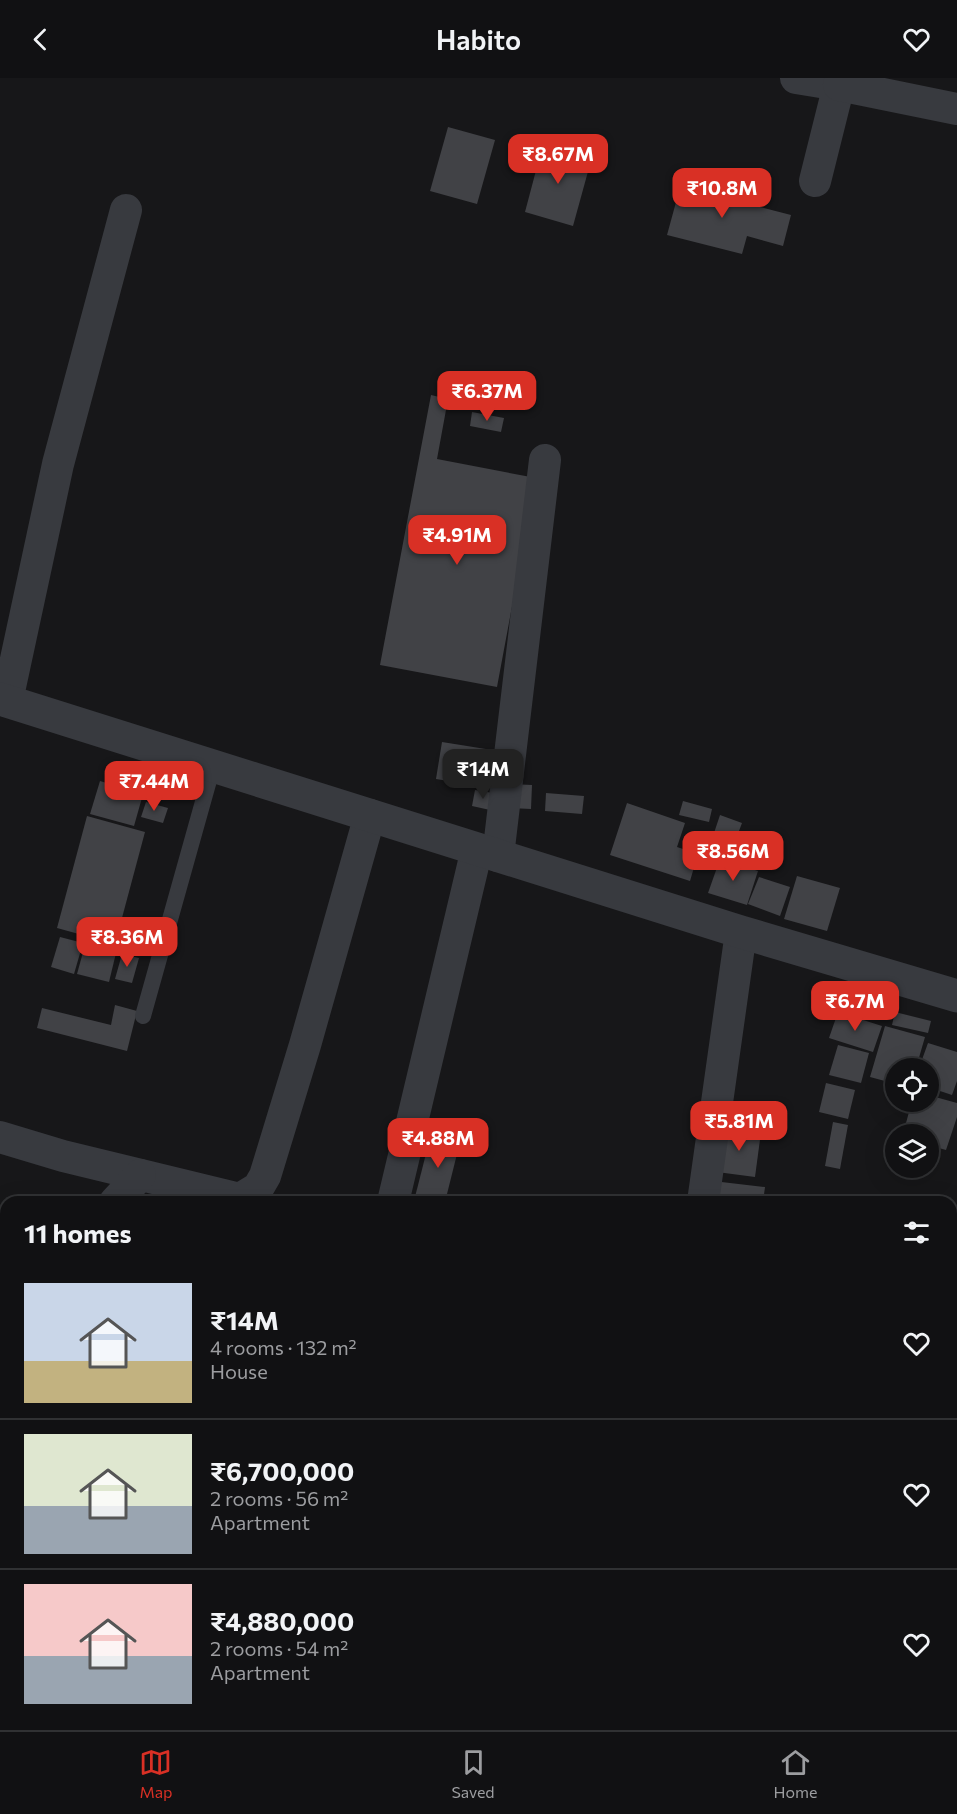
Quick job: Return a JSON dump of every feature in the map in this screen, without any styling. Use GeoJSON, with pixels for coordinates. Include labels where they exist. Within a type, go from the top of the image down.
{"type":"FeatureCollection","features":[{"type":"Feature","properties":{"kind":"street"},"geometry":{"type":"LineString","coordinates":[[796,78],[840,82],[957,109]]}},
{"type":"Feature","properties":{"kind":"street"},"geometry":{"type":"LineString","coordinates":[[815,181],[840,82]]}},
{"type":"Feature","properties":{"kind":"street"},"geometry":{"type":"LineString","coordinates":[[126,210],[58,464],[3,700],[741,932],[957,996]]}},
{"type":"Feature","properties":{"kind":"street"},"geometry":{"type":"LineString","coordinates":[[395,1196],[488,852],[545,459]]}},
{"type":"Feature","properties":{"kind":"street"},"geometry":{"type":"LineString","coordinates":[[245,1196],[258,1188],[265,1176],[370,816]]}},
{"type":"Feature","properties":{"kind":"street"},"geometry":{"type":"LineString","coordinates":[[705,1196],[741,932]]}},
{"type":"Feature","properties":{"kind":"street"},"geometry":{"type":"LineString","coordinates":[[0,1137],[63,1156],[228,1196]]}},
{"type":"Feature","properties":{"kind":"street"},"geometry":{"type":"LineString","coordinates":[[120,1196],[140,1174]]}},
{"type":"Feature","properties":{"kind":"lane"},"geometry":{"type":"LineString","coordinates":[[143,1016],[213,766]]}},
{"type":"Feature","properties":{"kind":"building"},"geometry":{"type":"Polygon","coordinates":[[[448,127],[495,140],[477,204],[430,191],[448,127]]]}},
{"type":"Feature","properties":{"kind":"building"},"geometry":{"type":"Polygon","coordinates":[[[543,144],[592,157],[573,226],[525,212],[543,144]]]}},
{"type":"Feature","properties":{"kind":"building"},"geometry":{"type":"Polygon","coordinates":[[[684,173],[714,181],[710,194],[791,215],[783,246],[747,236],[742,254],[667,235],[684,173]]]}},
{"type":"Feature","properties":{"kind":"building"},"geometry":{"type":"Polygon","coordinates":[[[431,395],[448,399],[437,459],[536,478],[497,687],[380,665],[431,395]]]}},
{"type":"Feature","properties":{"kind":"building"},"geometry":{"type":"Polygon","coordinates":[[[472,412],[504,418],[501,432],[470,426],[472,412]]]}},
{"type":"Feature","properties":{"kind":"building"},"geometry":{"type":"Polygon","coordinates":[[[442,742],[492,750],[486,787],[436,779],[442,742]]]}},
{"type":"Feature","properties":{"kind":"building"},"geometry":{"type":"Polygon","coordinates":[[[100,781],[143,794],[134,826],[90,814],[100,781]]]}},
{"type":"Feature","properties":{"kind":"building"},"geometry":{"type":"Polygon","coordinates":[[[511,784],[532,785],[531,809],[510,808],[511,784]]]}},
{"type":"Feature","properties":{"kind":"building"},"geometry":{"type":"Polygon","coordinates":[[[475,790],[493,793],[490,810],[472,806],[475,790]]]}},
{"type":"Feature","properties":{"kind":"building"},"geometry":{"type":"Polygon","coordinates":[[[546,793],[584,796],[582,814],[545,811],[546,793]]]}},
{"type":"Feature","properties":{"kind":"building"},"geometry":{"type":"Polygon","coordinates":[[[683,801],[712,809],[709,822],[679,815],[683,801]]]}},
{"type":"Feature","properties":{"kind":"building"},"geometry":{"type":"Polygon","coordinates":[[[146,802],[168,808],[163,823],[141,817],[146,802]]]}},
{"type":"Feature","properties":{"kind":"building"},"geometry":{"type":"Polygon","coordinates":[[[627,803],[685,823],[677,847],[698,854],[690,881],[610,855],[627,803]]]}},
{"type":"Feature","properties":{"kind":"building"},"geometry":{"type":"Polygon","coordinates":[[[720,815],[742,823],[729,858],[708,851],[720,815]]]}},
{"type":"Feature","properties":{"kind":"building"},"geometry":{"type":"Polygon","coordinates":[[[87,816],[145,832],[115,944],[57,928],[87,816]]]}},
{"type":"Feature","properties":{"kind":"building"},"geometry":{"type":"Polygon","coordinates":[[[720,859],[758,871],[747,905],[708,893],[720,859]]]}},
{"type":"Feature","properties":{"kind":"building"},"geometry":{"type":"Polygon","coordinates":[[[797,876],[840,888],[827,931],[784,919],[797,876]]]}},
{"type":"Feature","properties":{"kind":"building"},"geometry":{"type":"Polygon","coordinates":[[[759,877],[790,887],[780,916],[748,904],[759,877]]]}},
{"type":"Feature","properties":{"kind":"building"},"geometry":{"type":"Polygon","coordinates":[[[60,937],[83,943],[74,974],[51,967],[60,937]]]}},
{"type":"Feature","properties":{"kind":"building"},"geometry":{"type":"Polygon","coordinates":[[[85,945],[116,953],[109,982],[77,974],[85,945]]]}},
{"type":"Feature","properties":{"kind":"building"},"geometry":{"type":"Polygon","coordinates":[[[122,954],[139,958],[132,983],[115,979],[122,954]]]}},
{"type":"Feature","properties":{"kind":"building"},"geometry":{"type":"Polygon","coordinates":[[[115,1005],[137,1011],[127,1051],[37,1028],[42,1008],[111,1025],[115,1005]]]}},
{"type":"Feature","properties":{"kind":"building"},"geometry":{"type":"Polygon","coordinates":[[[838,1012],[882,1026],[873,1052],[829,1038],[838,1012]]]}},
{"type":"Feature","properties":{"kind":"building"},"geometry":{"type":"Polygon","coordinates":[[[895,1012],[931,1021],[928,1033],[892,1025],[895,1012]]]}},
{"type":"Feature","properties":{"kind":"building"},"geometry":{"type":"Polygon","coordinates":[[[885,1026],[925,1037],[919,1058],[885,1058],[885,1081],[870,1077],[885,1026]]]}},
{"type":"Feature","properties":{"kind":"building"},"geometry":{"type":"Polygon","coordinates":[[[928,1043],[957,1052],[957,1081],[952,1095],[939,1091],[939,1058],[923,1058],[928,1043]]]}},
{"type":"Feature","properties":{"kind":"building"},"geometry":{"type":"Polygon","coordinates":[[[838,1045],[869,1053],[861,1083],[829,1075],[838,1045]]]}},
{"type":"Feature","properties":{"kind":"building"},"geometry":{"type":"Polygon","coordinates":[[[826,1083],[855,1090],[848,1119],[819,1112],[826,1083]]]}},
{"type":"Feature","properties":{"kind":"building"},"geometry":{"type":"Polygon","coordinates":[[[939,1098],[957,1103],[957,1117],[946,1150],[939,1148],[939,1124],[906,1124],[909,1112],[939,1112],[939,1098]]]}},
{"type":"Feature","properties":{"kind":"building"},"geometry":{"type":"Polygon","coordinates":[[[833,1122],[848,1125],[840,1169],[825,1166],[833,1122]]]}},
{"type":"Feature","properties":{"kind":"building"},"geometry":{"type":"Polygon","coordinates":[[[723,1127],[761,1132],[755,1177],[717,1172],[723,1127]]]}},
{"type":"Feature","properties":{"kind":"building"},"geometry":{"type":"Polygon","coordinates":[[[431,1134],[460,1142],[446,1196],[415,1196],[431,1134]]]}},
{"type":"Feature","properties":{"kind":"building"},"geometry":{"type":"Polygon","coordinates":[[[713,1181],[765,1187],[764,1196],[712,1196],[713,1181]]]}}]}
